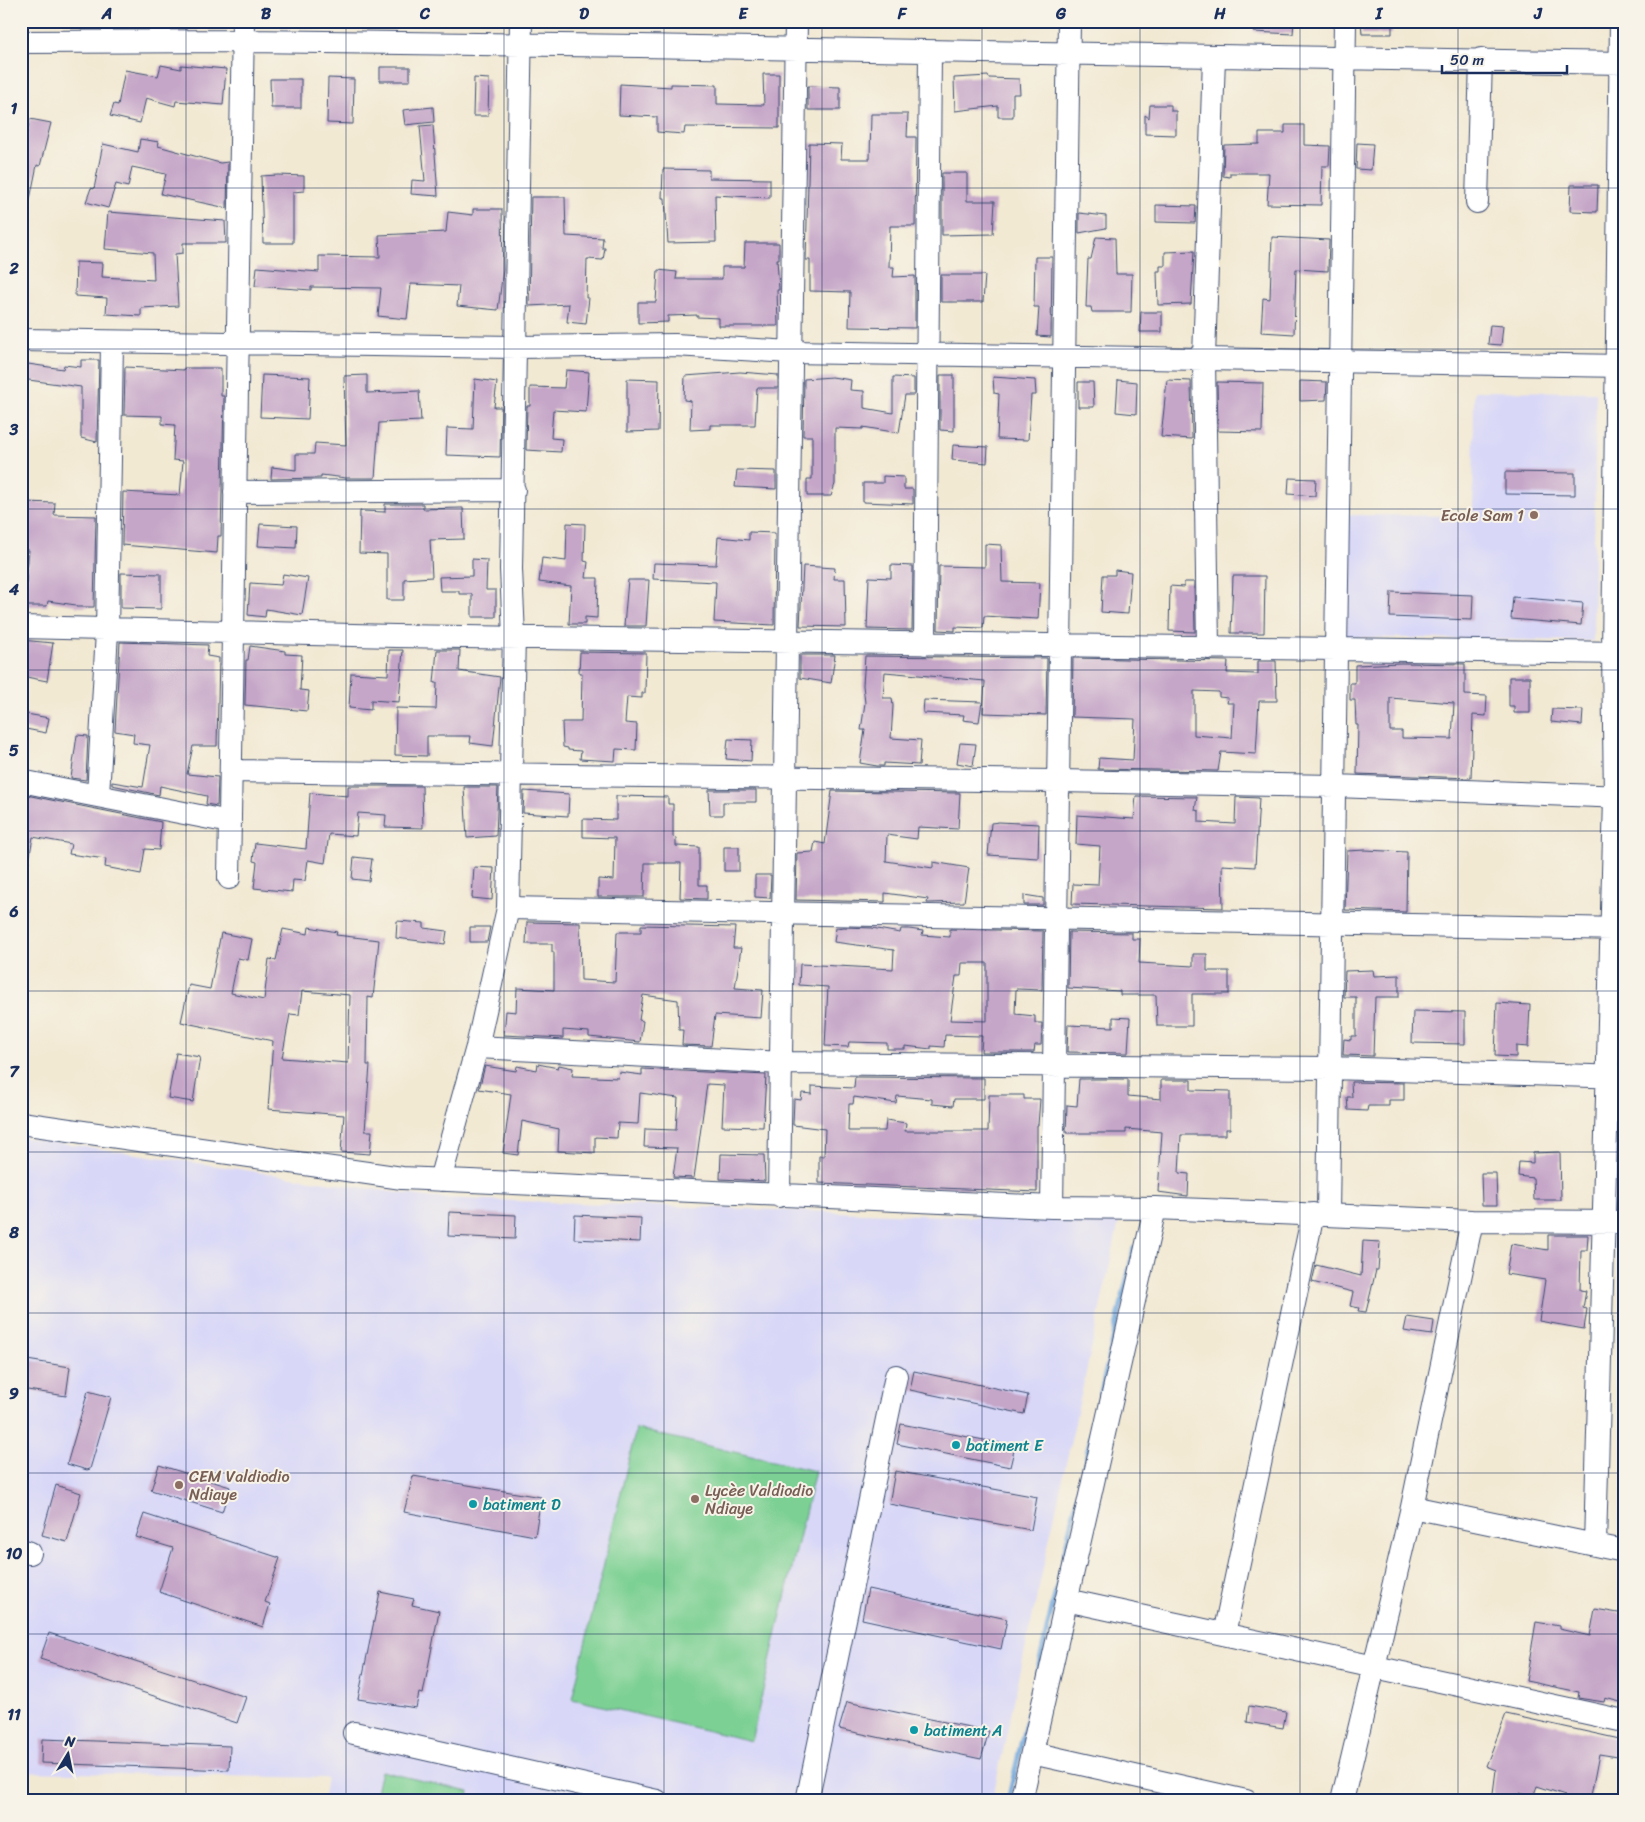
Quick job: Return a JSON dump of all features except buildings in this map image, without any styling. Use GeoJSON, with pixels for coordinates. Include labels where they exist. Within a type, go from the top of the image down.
{"type":"FeatureCollection","features":[{"type":"Feature","properties":{"kind":"street"},"geometry":{"type":"LineString","coordinates":[[440,1180],[476,1047],[508,908],[514,636],[511,569],[514,490],[521,21]]}},
{"type":"Feature","properties":{"kind":"street"},"geometry":{"type":"LineString","coordinates":[[779,1196],[796,21]]}},
{"type":"Feature","properties":{"kind":"street"},"geometry":{"type":"LineString","coordinates":[[1052,1207],[1058,646],[1069,21]]}},
{"type":"Feature","properties":{"kind":"street"},"geometry":{"type":"LineString","coordinates":[[1224,1634],[1321,1214],[1330,1068],[1346,21]]}},
{"type":"Feature","properties":{"kind":"street"},"geometry":{"type":"LineString","coordinates":[[1595,1545],[1613,1222],[1616,1077],[1619,798],[1621,21]]}},
{"type":"Feature","properties":{"kind":"street"},"geometry":{"type":"LineString","coordinates":[[230,878],[243,31]]}},
{"type":"Feature","properties":{"kind":"street"},"geometry":{"type":"LineString","coordinates":[[21,42],[243,31],[520,45],[1345,59],[1481,59],[1622,63]]}},
{"type":"Feature","properties":{"kind":"street"},"geometry":{"type":"LineString","coordinates":[[925,644],[930,52]]}},
{"type":"Feature","properties":{"kind":"street"},"geometry":{"type":"LineString","coordinates":[[1208,648],[1204,358],[1214,57]]}},
{"type":"Feature","properties":{"kind":"street"},"geometry":{"type":"LineString","coordinates":[[1477,202],[1481,59]]}},
{"type":"Feature","properties":{"kind":"street"},"geometry":{"type":"LineString","coordinates":[[21,340],[112,343],[238,342],[516,347],[674,344],[791,352],[1620,366]]}},
{"type":"Feature","properties":{"kind":"street"},"geometry":{"type":"LineString","coordinates":[[98,796],[107,631],[112,343]]}},
{"type":"Feature","properties":{"kind":"street"},"geometry":{"type":"LineString","coordinates":[[236,492],[514,490]]}},
{"type":"Feature","properties":{"kind":"street"},"geometry":{"type":"LineString","coordinates":[[21,627],[107,631],[514,636],[787,642],[1618,652]]}},
{"type":"Feature","properties":{"kind":"street"},"geometry":{"type":"LineString","coordinates":[[231,771],[785,777],[1335,786],[1619,798]]}},
{"type":"Feature","properties":{"kind":"street"},"geometry":{"type":"LineString","coordinates":[[21,781],[230,822]]}},
{"type":"Feature","properties":{"kind":"street"},"geometry":{"type":"LineString","coordinates":[[508,908],[1618,929]]}},
{"type":"Feature","properties":{"kind":"street"},"geometry":{"type":"LineString","coordinates":[[476,1047],[782,1063],[1330,1068],[1616,1077]]}},
{"type":"Feature","properties":{"kind":"street"},"geometry":{"type":"LineString","coordinates":[[21,1123],[402,1178],[1052,1207],[1155,1208],[1472,1221],[1613,1222]]}},
{"type":"Feature","properties":{"kind":"street"},"geometry":{"type":"LineString","coordinates":[[1021,1801],[1155,1208]]}},
{"type":"Feature","properties":{"kind":"street"},"geometry":{"type":"LineString","coordinates":[[1342,1801],[1372,1666],[1412,1507],[1472,1221]]}},
{"type":"Feature","properties":{"kind":"street"},"geometry":{"type":"LineString","coordinates":[[807,1801],[896,1376]]}},
{"type":"Feature","properties":{"kind":"street"},"geometry":{"type":"LineString","coordinates":[[1412,1507],[1624,1551]]}},
{"type":"Feature","properties":{"kind":"street"},"geometry":{"type":"LineString","coordinates":[[1066,1600],[1624,1722]]}},
{"type":"Feature","properties":{"kind":"street"},"geometry":{"type":"LineString","coordinates":[[354,1733],[657,1801]]}},
{"type":"Feature","properties":{"kind":"street"},"geometry":{"type":"LineString","coordinates":[[1032,1753],[1192,1795],[1246,1801]]}},
{"type":"Feature","properties":{"kind":"shaded area","name":"Ecole Sam 1"},"geometry":{"type":"Polygon","coordinates":[[[1474,391],[1596,392],[1593,641],[1346,637],[1347,515],[1473,516],[1474,391]]]}},
{"type":"Feature","properties":{"kind":"shaded area","name":"Lycèe Valdiodio Ndiaye"},"geometry":{"type":"Polygon","coordinates":[[[21,1137],[433,1198],[1119,1222],[992,1801],[323,1801],[327,1778],[21,1772],[21,1137]]]}},
{"type":"Feature","properties":{"kind":"green space"},"geometry":{"type":"Polygon","coordinates":[[[636,1429],[815,1471],[751,1741],[572,1699],[636,1429]]]}},
{"type":"Feature","properties":{"kind":"green space"},"geometry":{"type":"Polygon","coordinates":[[[381,1771],[469,1792],[467,1801],[374,1801],[381,1771]]]}},
{"type":"Feature","properties":{"kind":"waterway"},"geometry":{"type":"LineString","coordinates":[[1008,1801],[1134,1248]]}},
{"type":"Feature","properties":{"kind":"place","name":"Ecole Sam 1"},"geometry":{"type":"Point","coordinates":[1534,515]}},
{"type":"Feature","properties":{"kind":"place","name":"batiment E"},"geometry":{"type":"Point","coordinates":[956,1445]}},
{"type":"Feature","properties":{"kind":"place","name":"CEM Valdiodio Ndiaye"},"geometry":{"type":"Point","coordinates":[179,1485]}},
{"type":"Feature","properties":{"kind":"place","name":"Lycèe Valdiodio Ndiaye"},"geometry":{"type":"Point","coordinates":[695,1499]}},
{"type":"Feature","properties":{"kind":"place","name":"batiment D"},"geometry":{"type":"Point","coordinates":[473,1504]}},
{"type":"Feature","properties":{"kind":"place","name":"batiment A"},"geometry":{"type":"Point","coordinates":[914,1730]}}]}
